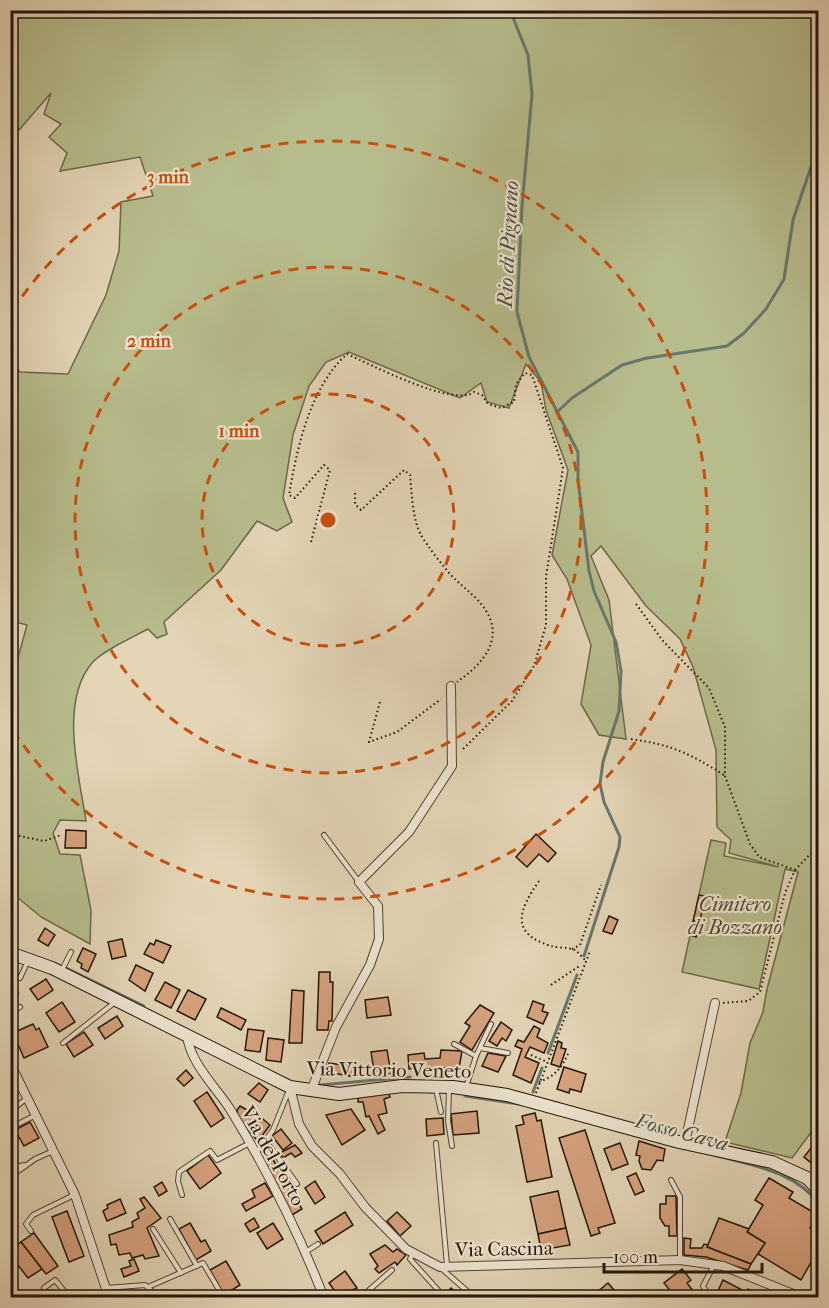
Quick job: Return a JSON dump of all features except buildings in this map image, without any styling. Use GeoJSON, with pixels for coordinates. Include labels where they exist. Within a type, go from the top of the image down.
{"type":"FeatureCollection","features":[{"type":"Feature","properties":{"kind":"street"},"geometry":{"type":"LineString","coordinates":[[311,1091],[336,1027],[370,965],[379,939],[378,906],[358,882],[409,832],[452,766],[451,686]]}},
{"type":"Feature","properties":{"kind":"street","name":"Via Vittorio Veneto"},"geometry":{"type":"LineString","coordinates":[[10,953],[62,968],[117,1000],[290,1087],[339,1094],[402,1086],[449,1087],[507,1095],[685,1143],[772,1162],[807,1178],[819,1189]]}},
{"type":"Feature","properties":{"kind":"street"},"geometry":{"type":"LineString","coordinates":[[685,1143],[715,1003]]}},
{"type":"Feature","properties":{"kind":"street","name":"Via del Porto"},"geometry":{"type":"LineString","coordinates":[[187,1035],[190,1053],[230,1109],[307,1251],[324,1298]]}},
{"type":"Feature","properties":{"kind":"street"},"geometry":{"type":"LineString","coordinates":[[10,1063],[75,1195],[107,1293]]}},
{"type":"Feature","properties":{"kind":"street","name":"Via Cascina"},"geometry":{"type":"LineString","coordinates":[[290,1087],[299,1124],[312,1146],[340,1174],[365,1207],[406,1249],[443,1267],[680,1260],[714,1265],[803,1298]]}},
{"type":"Feature","properties":{"kind":"lane"},"geometry":{"type":"LineString","coordinates":[[324,835],[358,882]]}},
{"type":"Feature","properties":{"kind":"lane"},"geometry":{"type":"LineString","coordinates":[[62,968],[71,952]]}},
{"type":"Feature","properties":{"kind":"lane"},"geometry":{"type":"LineString","coordinates":[[20,978],[29,959]]}},
{"type":"Feature","properties":{"kind":"lane"},"geometry":{"type":"LineString","coordinates":[[10,999],[16,993]]}},
{"type":"Feature","properties":{"kind":"lane"},"geometry":{"type":"LineString","coordinates":[[63,1043],[117,1000]]}},
{"type":"Feature","properties":{"kind":"lane"},"geometry":{"type":"LineString","coordinates":[[10,1012],[20,1007]]}},
{"type":"Feature","properties":{"kind":"lane"},"geometry":{"type":"LineString","coordinates":[[465,1089],[476,1056],[491,1024]]}},
{"type":"Feature","properties":{"kind":"lane"},"geometry":{"type":"LineString","coordinates":[[454,1044],[476,1056]]}},
{"type":"Feature","properties":{"kind":"lane"},"geometry":{"type":"LineString","coordinates":[[480,1048],[508,1053]]}},
{"type":"Feature","properties":{"kind":"lane"},"geometry":{"type":"LineString","coordinates":[[254,1154],[266,1141],[290,1087]]}},
{"type":"Feature","properties":{"kind":"lane"},"geometry":{"type":"LineString","coordinates":[[435,1087],[441,1112]]}},
{"type":"Feature","properties":{"kind":"lane"},"geometry":{"type":"LineString","coordinates":[[449,1087],[448,1121],[452,1146]]}},
{"type":"Feature","properties":{"kind":"lane"},"geometry":{"type":"LineString","coordinates":[[10,1111],[27,1098]]}},
{"type":"Feature","properties":{"kind":"lane"},"geometry":{"type":"LineString","coordinates":[[16,1125],[36,1115]]}},
{"type":"Feature","properties":{"kind":"lane"},"geometry":{"type":"LineString","coordinates":[[266,1141],[297,1184]]}},
{"type":"Feature","properties":{"kind":"lane"},"geometry":{"type":"LineString","coordinates":[[436,1143],[443,1267],[450,1279],[475,1298]]}},
{"type":"Feature","properties":{"kind":"lane"},"geometry":{"type":"LineString","coordinates":[[182,1195],[178,1181],[179,1172],[210,1151],[217,1160],[248,1144]]}},
{"type":"Feature","properties":{"kind":"lane"},"geometry":{"type":"LineString","coordinates":[[10,1177],[28,1164],[54,1151]]}},
{"type":"Feature","properties":{"kind":"lane"},"geometry":{"type":"LineString","coordinates":[[10,1169],[28,1164]]}},
{"type":"Feature","properties":{"kind":"lane"},"geometry":{"type":"LineString","coordinates":[[671,1180],[680,1197],[680,1260]]}},
{"type":"Feature","properties":{"kind":"lane"},"geometry":{"type":"LineString","coordinates":[[31,1231],[26,1224],[33,1215],[75,1195]]}},
{"type":"Feature","properties":{"kind":"lane"},"geometry":{"type":"LineString","coordinates":[[170,1219],[196,1266]]}},
{"type":"Feature","properties":{"kind":"lane"},"geometry":{"type":"LineString","coordinates":[[153,1229],[181,1273]]}},
{"type":"Feature","properties":{"kind":"lane"},"geometry":{"type":"LineString","coordinates":[[307,1251],[318,1244]]}},
{"type":"Feature","properties":{"kind":"lane"},"geometry":{"type":"LineString","coordinates":[[414,1252],[410,1259],[438,1290]]}},
{"type":"Feature","properties":{"kind":"lane"},"geometry":{"type":"LineString","coordinates":[[98,1298],[126,1284],[148,1287],[203,1263],[222,1295]]}},
{"type":"Feature","properties":{"kind":"lane"},"geometry":{"type":"LineString","coordinates":[[710,1298],[703,1286],[714,1265]]}},
{"type":"Feature","properties":{"kind":"lane"},"geometry":{"type":"LineString","coordinates":[[360,1298],[392,1270]]}},
{"type":"Feature","properties":{"kind":"lane"},"geometry":{"type":"LineString","coordinates":[[44,1288],[55,1280],[70,1298]]}},
{"type":"Feature","properties":{"kind":"lane"},"geometry":{"type":"LineString","coordinates":[[148,1287],[160,1298]]}},
{"type":"Feature","properties":{"kind":"path"},"geometry":{"type":"LineString","coordinates":[[239,10],[238,17],[242,18],[248,10]]}},
{"type":"Feature","properties":{"kind":"path"},"geometry":{"type":"LineString","coordinates":[[311,542],[330,470],[324,465],[295,498],[289,495],[292,479],[318,392],[332,368],[347,354],[433,391],[454,395],[470,395],[474,392],[482,394],[488,405],[501,408],[514,402],[516,384],[525,373],[532,375],[562,468],[546,577],[546,625],[534,666],[513,701],[460,752],[452,766]]}},
{"type":"Feature","properties":{"kind":"path"},"geometry":{"type":"LineString","coordinates":[[355,493],[356,504],[361,510],[404,470],[410,475],[413,506],[421,534],[452,578],[483,606],[490,624],[491,646],[485,659],[451,686],[439,702],[397,732],[369,742],[380,702]]}},
{"type":"Feature","properties":{"kind":"path"},"geometry":{"type":"LineString","coordinates":[[636,604],[663,641],[709,688],[725,727],[725,776],[750,844],[759,857],[795,870]]}},
{"type":"Feature","properties":{"kind":"path"},"geometry":{"type":"LineString","coordinates":[[631,739],[667,744],[693,756],[725,776]]}},
{"type":"Feature","properties":{"kind":"path"},"geometry":{"type":"LineString","coordinates":[[10,834],[45,841],[61,835]]}},
{"type":"Feature","properties":{"kind":"path"},"geometry":{"type":"LineString","coordinates":[[715,1003],[748,1001],[760,992],[785,893],[795,870],[819,846]]}},
{"type":"Feature","properties":{"kind":"path"},"geometry":{"type":"LineString","coordinates":[[539,881],[522,908],[520,922],[534,939],[572,950],[585,960]]}},
{"type":"Feature","properties":{"kind":"path"},"geometry":{"type":"LineString","coordinates":[[572,950],[580,945],[601,885]]}},
{"type":"Feature","properties":{"kind":"path"},"geometry":{"type":"LineString","coordinates":[[551,985],[582,965],[590,951]]}},
{"type":"Feature","properties":{"kind":"path"},"geometry":{"type":"LineString","coordinates":[[532,1102],[583,972],[582,965]]}},
{"type":"Feature","properties":{"kind":"path"},"geometry":{"type":"LineString","coordinates":[[539,1082],[556,1073],[568,1054]]}},
{"type":"Feature","properties":{"kind":"path"},"geometry":{"type":"LineString","coordinates":[[531,1055],[547,1062]]}},
{"type":"Feature","properties":{"kind":"green space","name":"Cimitero di Bozzano"},"geometry":{"type":"Polygon","coordinates":[[[11,11],[818,11],[818,1129],[815,1127],[792,1158],[725,1142],[741,1093],[750,1043],[763,1012],[798,872],[785,869],[759,989],[682,972],[711,840],[726,843],[724,856],[779,867],[729,853],[731,840],[717,827],[716,750],[693,667],[680,639],[646,606],[601,546],[591,556],[609,600],[626,739],[599,735],[581,704],[591,645],[567,579],[552,555],[568,470],[546,410],[541,382],[526,364],[509,408],[487,402],[481,383],[460,398],[349,352],[326,362],[309,386],[293,435],[283,498],[292,522],[277,531],[257,521],[221,570],[164,622],[167,634],[157,638],[148,629],[126,640],[97,658],[82,679],[76,698],[74,739],[86,821],[60,820],[53,833],[60,854],[80,855],[91,910],[90,944],[41,917],[11,892],[11,667],[16,665],[27,625],[12,621],[11,362],[20,372],[68,374],[106,295],[119,251],[121,202],[153,196],[140,157],[60,171],[67,153],[49,137],[61,124],[44,114],[51,93],[19,130],[11,129],[11,11]]]}},
{"type":"Feature","properties":{"kind":"waterway","name":"Rio di Pignano"},"geometry":{"type":"LineString","coordinates":[[510,10],[528,55],[532,94],[522,206],[517,312],[529,357],[578,452],[578,480],[589,571],[594,591],[616,642],[621,671],[619,711],[603,762],[600,784],[604,802],[620,837],[619,847],[584,956]]}},
{"type":"Feature","properties":{"kind":"waterway"},"geometry":{"type":"LineString","coordinates":[[557,412],[572,398],[622,365],[647,358],[727,346],[744,333],[766,309],[784,279],[793,220],[814,158]]}},
{"type":"Feature","properties":{"kind":"waterway"},"geometry":{"type":"LineString","coordinates":[[66,968],[144,1006]]}},
{"type":"Feature","properties":{"kind":"waterway","name":"Rio di Pignano"},"geometry":{"type":"LineString","coordinates":[[548,1053],[577,975]]}},
{"type":"Feature","properties":{"kind":"waterway","name":"Rio di Pignano"},"geometry":{"type":"LineString","coordinates":[[533,1092],[542,1068]]}},
{"type":"Feature","properties":{"kind":"waterway"},"geometry":{"type":"LineString","coordinates":[[320,1085],[410,1077]]}},
{"type":"Feature","properties":{"kind":"waterway"},"geometry":{"type":"LineString","coordinates":[[465,1096],[519,1104]]}},
{"type":"Feature","properties":{"kind":"waterway","name":"Fosso Cava"},"geometry":{"type":"LineString","coordinates":[[714,1155],[757,1166],[784,1176],[797,1183],[818,1203]]}}]}
